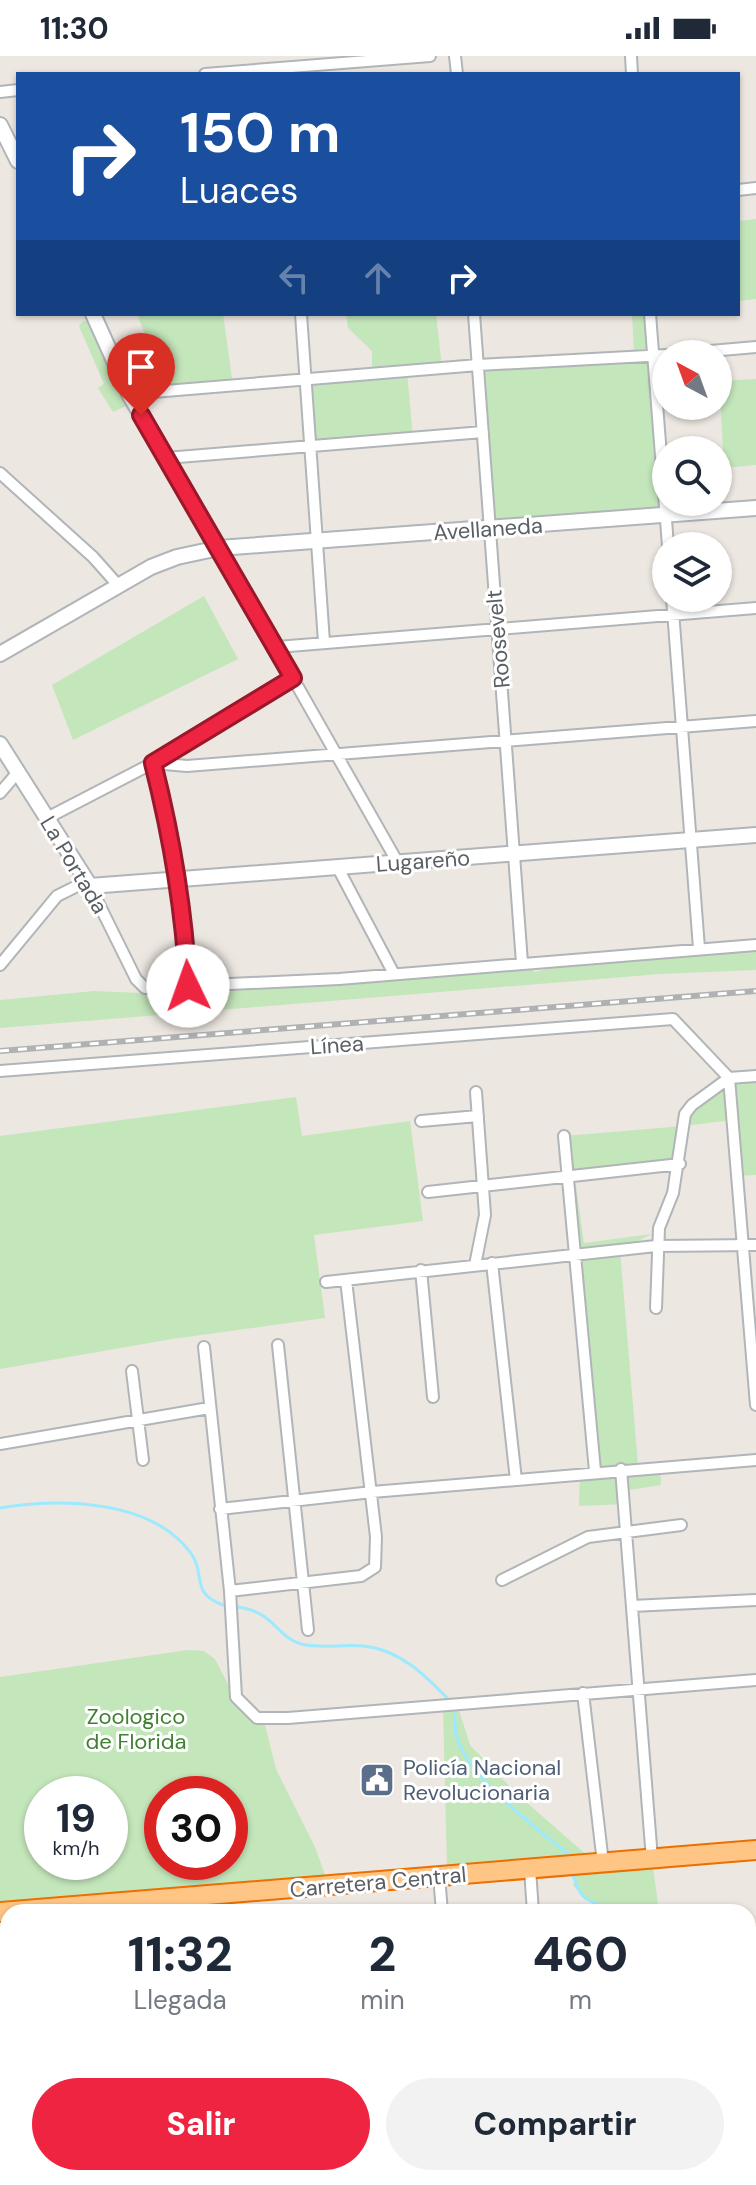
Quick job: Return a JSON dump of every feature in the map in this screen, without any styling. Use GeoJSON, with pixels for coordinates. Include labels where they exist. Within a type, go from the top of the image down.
{"type":"FeatureCollection","features":[{"type":"Feature","properties":{"kind":"highway","name":"Carretera Central"},"geometry":{"type":"LineString","coordinates":[[98,1904],[756,1850]]}},
{"type":"Feature","properties":{"kind":"street"},"geometry":{"type":"LineString","coordinates":[[224,72],[430,56]]}},
{"type":"Feature","properties":{"kind":"street"},"geometry":{"type":"LineString","coordinates":[[0,125],[16,157]]}},
{"type":"Feature","properties":{"kind":"street"},"geometry":{"type":"LineString","coordinates":[[94,316],[129,394],[338,753],[398,863]]}},
{"type":"Feature","properties":{"kind":"street"},"geometry":{"type":"LineString","coordinates":[[301,316],[324,642]]}},
{"type":"Feature","properties":{"kind":"street","name":"Roosevelt"},"geometry":{"type":"LineString","coordinates":[[474,316],[522,963]]}},
{"type":"Feature","properties":{"kind":"street"},"geometry":{"type":"LineString","coordinates":[[650,316],[652,342]]}},
{"type":"Feature","properties":{"kind":"street"},"geometry":{"type":"LineString","coordinates":[[732,349],[756,347]]}},
{"type":"Feature","properties":{"kind":"street"},"geometry":{"type":"LineString","coordinates":[[129,394],[478,365],[652,356]]}},
{"type":"Feature","properties":{"kind":"street"},"geometry":{"type":"LineString","coordinates":[[166,458],[483,432]]}},
{"type":"Feature","properties":{"kind":"street"},"geometry":{"type":"LineString","coordinates":[[0,473],[93,557],[117,584]]}},
{"type":"Feature","properties":{"kind":"street","name":"Avellaneda"},"geometry":{"type":"LineString","coordinates":[[732,510],[756,508]]}},
{"type":"Feature","properties":{"kind":"street","name":"Avellaneda"},"geometry":{"type":"LineString","coordinates":[[0,654],[117,584],[177,557],[219,548],[652,515]]}},
{"type":"Feature","properties":{"kind":"street"},"geometry":{"type":"LineString","coordinates":[[277,647],[756,608]]}},
{"type":"Feature","properties":{"kind":"street"},"geometry":{"type":"LineString","coordinates":[[673,614],[699,948]]}},
{"type":"Feature","properties":{"kind":"street"},"geometry":{"type":"LineString","coordinates":[[47,818],[153,763],[293,678]]}},
{"type":"Feature","properties":{"kind":"street"},"geometry":{"type":"LineString","coordinates":[[153,763],[187,766],[756,721]]}},
{"type":"Feature","properties":{"kind":"street","name":"La Portada"},"geometry":{"type":"LineString","coordinates":[[0,744],[89,884],[136,979],[145,988],[188,986]]}},
{"type":"Feature","properties":{"kind":"street"},"geometry":{"type":"LineString","coordinates":[[153,763],[179,882],[188,986],[394,974],[756,945]]}},
{"type":"Feature","properties":{"kind":"street"},"geometry":{"type":"LineString","coordinates":[[0,793],[18,772]]}},
{"type":"Feature","properties":{"kind":"street","name":"Lugareño"},"geometry":{"type":"LineString","coordinates":[[89,884],[179,882],[756,835]]}},
{"type":"Feature","properties":{"kind":"street"},"geometry":{"type":"LineString","coordinates":[[338,868],[394,974]]}},
{"type":"Feature","properties":{"kind":"street"},"geometry":{"type":"LineString","coordinates":[[0,965],[57,896],[89,884]]}},
{"type":"Feature","properties":{"kind":"street","name":"Línea"},"geometry":{"type":"LineString","coordinates":[[0,1071],[673,1019],[729,1078]]}},
{"type":"Feature","properties":{"kind":"street"},"geometry":{"type":"LineString","coordinates":[[656,1308],[656,1246],[680,1164],[685,1114],[692,1105],[729,1078],[756,1076]]}},
{"type":"Feature","properties":{"kind":"street"},"geometry":{"type":"LineString","coordinates":[[729,1078],[750,1245],[756,1405]]}},
{"type":"Feature","properties":{"kind":"street"},"geometry":{"type":"LineString","coordinates":[[475,1265],[485,1215],[476,1092]]}},
{"type":"Feature","properties":{"kind":"street"},"geometry":{"type":"LineString","coordinates":[[421,1121],[478,1116]]}},
{"type":"Feature","properties":{"kind":"street"},"geometry":{"type":"LineString","coordinates":[[564,1136],[595,1471]]}},
{"type":"Feature","properties":{"kind":"street"},"geometry":{"type":"LineString","coordinates":[[428,1192],[680,1164]]}},
{"type":"Feature","properties":{"kind":"street"},"geometry":{"type":"LineString","coordinates":[[326,1282],[656,1246],[750,1245]]}},
{"type":"Feature","properties":{"kind":"street"},"geometry":{"type":"LineString","coordinates":[[492,1263],[516,1480]]}},
{"type":"Feature","properties":{"kind":"street"},"geometry":{"type":"LineString","coordinates":[[421,1270],[433,1397]]}},
{"type":"Feature","properties":{"kind":"street"},"geometry":{"type":"LineString","coordinates":[[230,1591],[371,1572],[377,1557],[346,1280]]}},
{"type":"Feature","properties":{"kind":"street"},"geometry":{"type":"LineString","coordinates":[[278,1345],[308,1630]]}},
{"type":"Feature","properties":{"kind":"street"},"geometry":{"type":"LineString","coordinates":[[204,1347],[230,1591],[236,1697],[257,1718],[756,1680]]}},
{"type":"Feature","properties":{"kind":"street"},"geometry":{"type":"LineString","coordinates":[[132,1371],[143,1460]]}},
{"type":"Feature","properties":{"kind":"street"},"geometry":{"type":"LineString","coordinates":[[0,1444],[209,1408]]}},
{"type":"Feature","properties":{"kind":"street"},"geometry":{"type":"LineString","coordinates":[[220,1509],[595,1471],[756,1460]]}},
{"type":"Feature","properties":{"kind":"street"},"geometry":{"type":"LineString","coordinates":[[621,1469],[652,1859]]}},
{"type":"Feature","properties":{"kind":"street"},"geometry":{"type":"LineString","coordinates":[[502,1580],[573,1542],[625,1531],[681,1525]]}},
{"type":"Feature","properties":{"kind":"street"},"geometry":{"type":"LineString","coordinates":[[632,1606],[756,1600]]}},
{"type":"Feature","properties":{"kind":"street"},"geometry":{"type":"LineString","coordinates":[[583,1693],[603,1863]]}},
{"type":"Feature","properties":{"kind":"street"},"geometry":{"type":"LineString","coordinates":[[530,1869],[532,1904]]}},
{"type":"Feature","properties":{"kind":"street"},"geometry":{"type":"LineString","coordinates":[[439,1876],[441,1904]]}},
{"type":"Feature","properties":{"kind":"green space"},"geometry":{"type":"Polygon","coordinates":[[[756,219],[756,299],[740,301],[740,221],[756,219]]]}},
{"type":"Feature","properties":{"kind":"green space"},"geometry":{"type":"Polygon","coordinates":[[[138,316],[223,316],[233,386],[167,391],[138,316]]]}},
{"type":"Feature","properties":{"kind":"green space"},"geometry":{"type":"Polygon","coordinates":[[[346,316],[436,316],[442,368],[407,371],[413,438],[310,446],[306,380],[372,374],[372,351],[348,328],[346,316]]]}},
{"type":"Feature","properties":{"kind":"green space"},"geometry":{"type":"Polygon","coordinates":[[[632,316],[650,316],[652,355],[646,350],[634,352],[632,316]]]}},
{"type":"Feature","properties":{"kind":"green space"},"geometry":{"type":"Polygon","coordinates":[[[83,321],[88,321],[126,406],[113,412],[98,388],[104,384],[79,326],[83,321]]]}},
{"type":"Feature","properties":{"kind":"green space"},"geometry":{"type":"Polygon","coordinates":[[[652,355],[652,420],[658,420],[660,436],[652,436],[652,515],[490,529],[478,365],[652,355]]]}},
{"type":"Feature","properties":{"kind":"green space"},"geometry":{"type":"Polygon","coordinates":[[[756,379],[756,465],[732,467],[732,436],[722,436],[721,420],[732,420],[732,380],[756,379]]]}},
{"type":"Feature","properties":{"kind":"green space"},"geometry":{"type":"Polygon","coordinates":[[[204,596],[238,659],[73,740],[52,685],[204,596]]]}},
{"type":"Feature","properties":{"kind":"green space"},"geometry":{"type":"Polygon","coordinates":[[[756,949],[756,970],[660,974],[0,1028],[0,1000],[94,991],[141,993],[273,986],[528,967],[535,972],[565,964],[756,949]]]}},
{"type":"Feature","properties":{"kind":"green space"},"geometry":{"type":"Polygon","coordinates":[[[756,1076],[756,1175],[737,1176],[732,1120],[684,1126],[680,1164],[575,1179],[584,1243],[652,1234],[620,1250],[638,1465],[660,1465],[661,1485],[629,1490],[624,1504],[579,1506],[580,1473],[594,1472],[564,1136],[683,1126],[685,1114],[729,1078],[756,1076]]]}},
{"type":"Feature","properties":{"kind":"green space"},"geometry":{"type":"Polygon","coordinates":[[[296,1097],[302,1136],[410,1121],[423,1221],[314,1235],[325,1318],[172,1339],[0,1369],[0,1136],[296,1097]]]}},
{"type":"Feature","properties":{"kind":"green space","name":"Zoologico de Florida"},"geometry":{"type":"Polygon","coordinates":[[[188,1650],[204,1651],[215,1659],[232,1692],[264,1721],[276,1769],[315,1847],[329,1886],[60,1904],[0,1904],[0,1677],[188,1650]]]}},
{"type":"Feature","properties":{"kind":"green space"},"geometry":{"type":"Polygon","coordinates":[[[443,1709],[459,1710],[470,1745],[518,1795],[589,1857],[652,1859],[658,1904],[597,1904],[591,1901],[573,1885],[578,1865],[587,1857],[447,1866],[443,1709]]]}},
{"type":"Feature","properties":{"kind":"waterway"},"geometry":{"type":"LineString","coordinates":[[0,1508],[49,1503],[102,1506],[152,1521],[173,1534],[190,1552],[198,1568],[202,1589],[223,1605]]}},
{"type":"Feature","properties":{"kind":"waterway"},"geometry":{"type":"LineString","coordinates":[[238,1607],[260,1614],[285,1636],[301,1644],[363,1646],[389,1652],[422,1674],[451,1702]]}},
{"type":"Feature","properties":{"kind":"waterway"},"geometry":{"type":"LineString","coordinates":[[454,1709],[456,1734],[473,1767],[503,1800],[567,1853],[568,1860]]}},
{"type":"Feature","properties":{"kind":"waterway"},"geometry":{"type":"LineString","coordinates":[[572,1871],[582,1895],[597,1904]]}},
{"type":"Feature","properties":{"kind":"railway"},"geometry":{"type":"LineString","coordinates":[[0,1051],[756,991]]}},
{"type":"Feature","properties":{"kind":"place","name":"Policía Nacional Revolucionaria"},"geometry":{"type":"Point","coordinates":[377,1780]}},
{"type":"Feature","properties":{"kind":"route"},"geometry":{"type":"LineString","coordinates":[[141,415],[293,678],[153,763],[174,844],[184,913],[188,986]]}}]}
